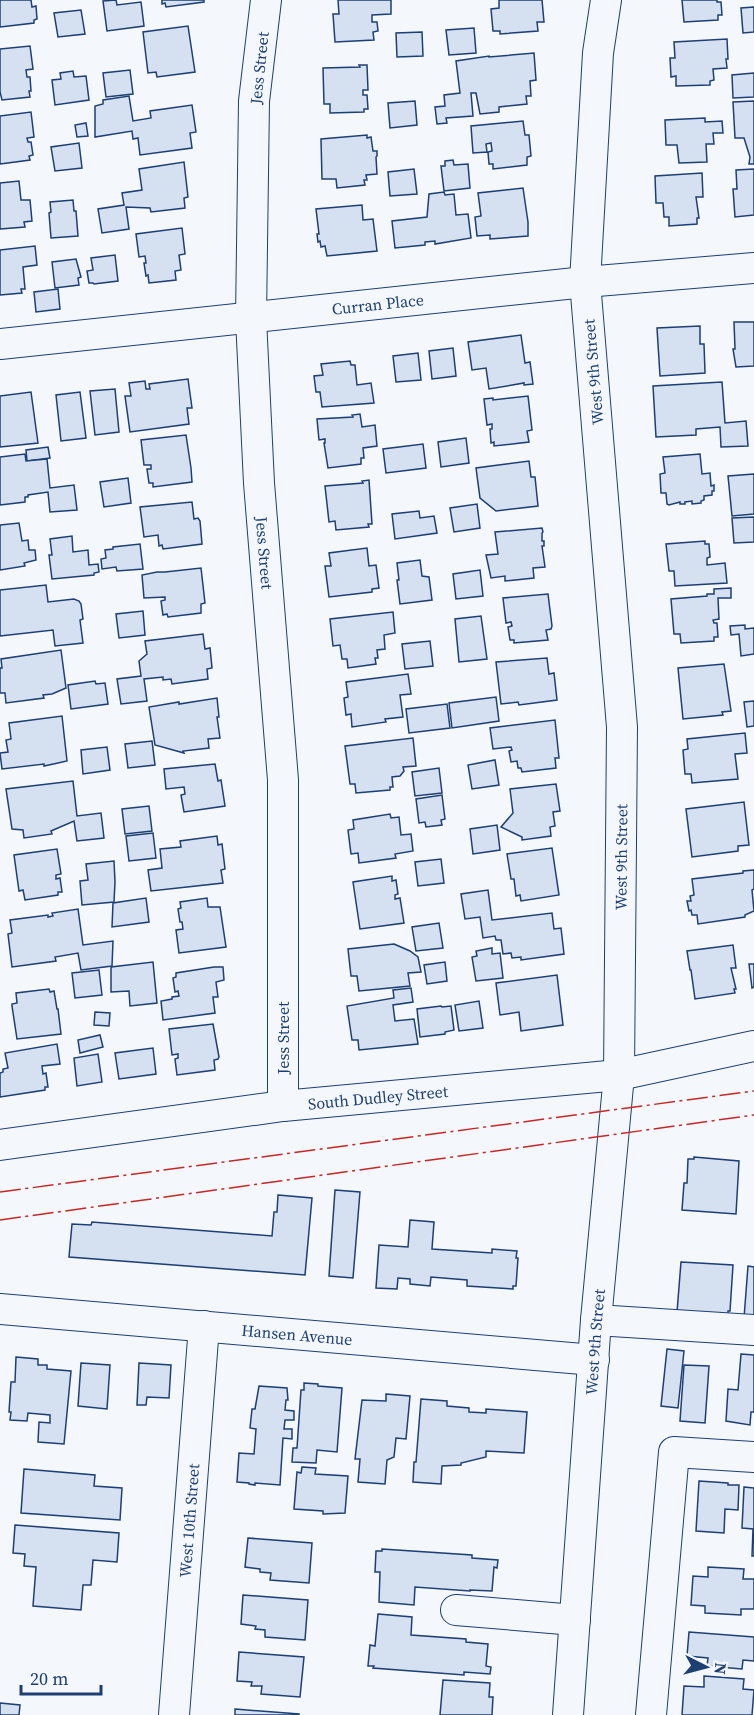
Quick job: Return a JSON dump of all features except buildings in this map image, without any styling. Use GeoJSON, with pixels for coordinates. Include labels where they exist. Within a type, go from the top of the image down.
{"type":"FeatureCollection","features":[{"type":"Feature","properties":{"kind":"street","name":"Jess Street"},"geometry":{"type":"LineString","coordinates":[[266,0],[254,101],[251,319],[259,483],[284,780],[283,1106]]}},
{"type":"Feature","properties":{"kind":"street","name":"West 9th Street"},"geometry":{"type":"LineString","coordinates":[[568,1715],[596,1320],[619,1075],[622,727],[585,282],[598,53],[606,0]]}},
{"type":"Feature","properties":{"kind":"street","name":"Curran Place"},"geometry":{"type":"LineString","coordinates":[[0,344],[585,282],[754,268]]}},
{"type":"Feature","properties":{"kind":"street","name":"South Dudley Street"},"geometry":{"type":"LineString","coordinates":[[0,1145],[283,1106],[619,1075],[754,1046]]}},
{"type":"Feature","properties":{"kind":"street","name":"Hansen Avenue"},"geometry":{"type":"LineString","coordinates":[[0,1309],[594,1360]]}},
{"type":"Feature","properties":{"kind":"street"},"geometry":{"type":"LineString","coordinates":[[596,1320],[754,1330]]}},
{"type":"Feature","properties":{"kind":"street","name":"West 10th Street"},"geometry":{"type":"LineString","coordinates":[[174,1715],[204,1326]]}},
{"type":"Feature","properties":{"kind":"street"},"geometry":{"type":"LineString","coordinates":[[651,1715],[674,1452],[754,1457]]}},
{"type":"Feature","properties":{"kind":"street"},"geometry":{"type":"LineString","coordinates":[[456,1610],[575,1620]]}},
{"type":"Feature","properties":{"kind":"power"},"geometry":{"type":"LineString","coordinates":[[0,1192],[754,1091]]}},
{"type":"Feature","properties":{"kind":"power"},"geometry":{"type":"LineString","coordinates":[[0,1220],[754,1115]]}}]}
